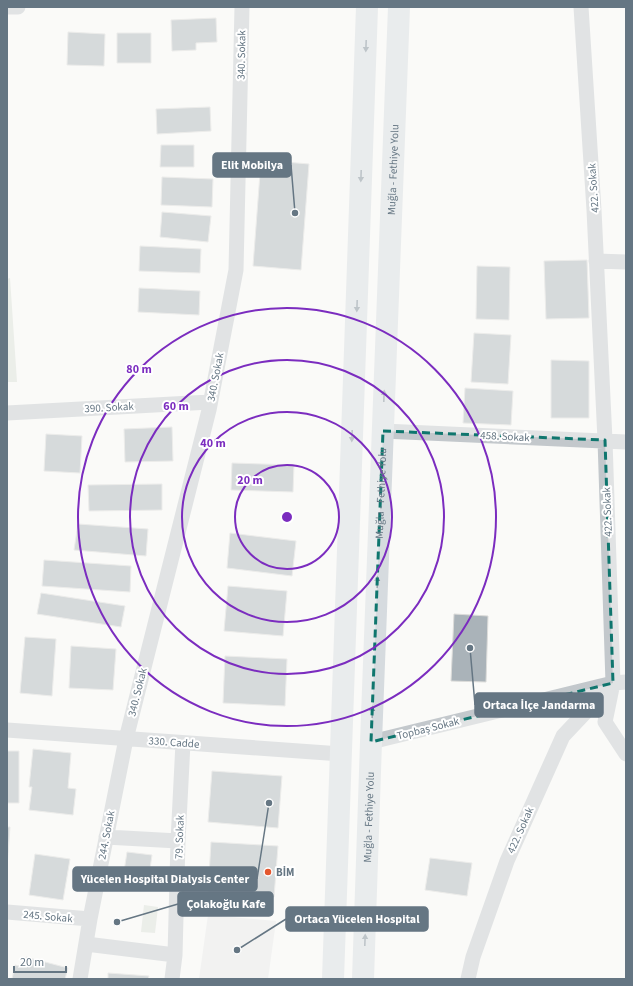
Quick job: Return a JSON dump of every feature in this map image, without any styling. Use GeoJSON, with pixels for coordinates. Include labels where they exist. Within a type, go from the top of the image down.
{"type":"FeatureCollection","features":[{"type":"Feature","properties":{"kind":"highway"},"geometry":{"type":"LineString","coordinates":[[333,979],[367,7]]}},
{"type":"Feature","properties":{"kind":"highway","name":"Muğla - Fethiye Yolu"},"geometry":{"type":"LineString","coordinates":[[363,979],[399,7]]}},
{"type":"Feature","properties":{"kind":"street"},"geometry":{"type":"LineString","coordinates":[[7,7],[18,7]]}},
{"type":"Feature","properties":{"kind":"street","name":"340. Sokak"},"geometry":{"type":"LineString","coordinates":[[126,739],[210,402],[236,270],[242,7]]}},
{"type":"Feature","properties":{"kind":"street","name":"422. Sokak"},"geometry":{"type":"LineString","coordinates":[[468,979],[473,957],[506,861],[563,736],[620,682],[605,440],[594,210],[581,7]]}},
{"type":"Feature","properties":{"kind":"street"},"geometry":{"type":"LineString","coordinates":[[596,261],[626,262]]}},
{"type":"Feature","properties":{"kind":"street","name":"390. Sokak"},"geometry":{"type":"LineString","coordinates":[[7,413],[210,402]]}},
{"type":"Feature","properties":{"kind":"street","name":"458. Sokak"},"geometry":{"type":"LineString","coordinates":[[383,431],[626,442]]}},
{"type":"Feature","properties":{"kind":"street"},"geometry":{"type":"LineString","coordinates":[[620,682],[605,722],[626,754]]}},
{"type":"Feature","properties":{"kind":"street","name":"Topbaş Sokak"},"geometry":{"type":"LineString","coordinates":[[371,742],[620,682]]}},
{"type":"Feature","properties":{"kind":"street","name":"330. Cadde"},"geometry":{"type":"LineString","coordinates":[[7,730],[342,754]]}},
{"type":"Feature","properties":{"kind":"street","name":"244. Sokak"},"geometry":{"type":"LineString","coordinates":[[80,979],[90,919],[126,739]]}},
{"type":"Feature","properties":{"kind":"street","name":"79. Sokak"},"geometry":{"type":"LineString","coordinates":[[172,979],[183,743]]}},
{"type":"Feature","properties":{"kind":"street"},"geometry":{"type":"LineString","coordinates":[[106,837],[178,841]]}},
{"type":"Feature","properties":{"kind":"street","name":"245. Sokak"},"geometry":{"type":"LineString","coordinates":[[7,912],[90,919]]}},
{"type":"Feature","properties":{"kind":"street"},"geometry":{"type":"LineString","coordinates":[[86,944],[174,955]]}},
{"type":"Feature","properties":{"kind":"highlighted area"},"geometry":{"type":"Polygon","coordinates":[[[383,431],[605,440],[613,683],[371,742],[383,431]]]}},
{"type":"Feature","properties":{"kind":"shaded area"},"geometry":{"type":"Polygon","coordinates":[[[10,278],[17,382],[7,382],[7,279],[10,278]]]}},
{"type":"Feature","properties":{"kind":"shaded area"},"geometry":{"type":"Polygon","coordinates":[[[144,905],[158,907],[155,933],[141,932],[144,905]]]}},
{"type":"Feature","properties":{"kind":"shaded area"},"geometry":{"type":"Polygon","coordinates":[[[208,915],[276,921],[268,979],[199,979],[208,915]]]}},
{"type":"Feature","properties":{"kind":"building"},"geometry":{"type":"Polygon","coordinates":[[[216,18],[217,42],[196,43],[196,50],[172,51],[171,20],[216,18]]]}},
{"type":"Feature","properties":{"kind":"building"},"geometry":{"type":"Polygon","coordinates":[[[68,32],[105,34],[104,66],[67,65],[68,32]]]}},
{"type":"Feature","properties":{"kind":"building"},"geometry":{"type":"Polygon","coordinates":[[[117,33],[151,33],[151,63],[117,63],[117,33]]]}},
{"type":"Feature","properties":{"kind":"building"},"geometry":{"type":"Polygon","coordinates":[[[210,107],[211,131],[157,134],[156,109],[210,107]]]}},
{"type":"Feature","properties":{"kind":"building"},"geometry":{"type":"Polygon","coordinates":[[[161,145],[194,145],[194,167],[160,167],[161,145]]]}},
{"type":"Feature","properties":{"kind":"building"},"geometry":{"type":"Polygon","coordinates":[[[261,160],[309,164],[301,270],[253,266],[261,160]]]}},
{"type":"Feature","properties":{"kind":"building"},"geometry":{"type":"Polygon","coordinates":[[[162,177],[213,179],[212,207],[161,205],[162,177]]]}},
{"type":"Feature","properties":{"kind":"building"},"geometry":{"type":"Polygon","coordinates":[[[162,212],[211,216],[208,242],[160,237],[162,212]]]}},
{"type":"Feature","properties":{"kind":"building"},"geometry":{"type":"Polygon","coordinates":[[[140,246],[201,249],[200,273],[139,271],[140,246]]]}},
{"type":"Feature","properties":{"kind":"building"},"geometry":{"type":"Polygon","coordinates":[[[587,260],[589,318],[546,319],[544,261],[587,260]]]}},
{"type":"Feature","properties":{"kind":"building"},"geometry":{"type":"Polygon","coordinates":[[[477,266],[510,267],[509,320],[476,319],[477,266]]]}},
{"type":"Feature","properties":{"kind":"building"},"geometry":{"type":"Polygon","coordinates":[[[139,288],[200,291],[199,315],[138,312],[139,288]]]}},
{"type":"Feature","properties":{"kind":"building"},"geometry":{"type":"Polygon","coordinates":[[[474,333],[511,335],[508,384],[471,382],[474,333]]]}},
{"type":"Feature","properties":{"kind":"building"},"geometry":{"type":"Polygon","coordinates":[[[551,360],[589,361],[589,418],[551,418],[551,360]]]}},
{"type":"Feature","properties":{"kind":"building"},"geometry":{"type":"Polygon","coordinates":[[[465,388],[513,391],[511,425],[463,423],[465,388]]]}},
{"type":"Feature","properties":{"kind":"building"},"geometry":{"type":"Polygon","coordinates":[[[172,427],[173,461],[125,462],[124,429],[172,427]]]}},
{"type":"Feature","properties":{"kind":"building"},"geometry":{"type":"Polygon","coordinates":[[[46,434],[82,436],[80,473],[44,471],[46,434]]]}},
{"type":"Feature","properties":{"kind":"building"},"geometry":{"type":"Polygon","coordinates":[[[232,463],[294,465],[293,492],[231,490],[232,463]]]}},
{"type":"Feature","properties":{"kind":"building"},"geometry":{"type":"Polygon","coordinates":[[[162,484],[162,510],[89,511],[88,485],[162,484]]]}},
{"type":"Feature","properties":{"kind":"building"},"geometry":{"type":"Polygon","coordinates":[[[78,524],[148,529],[146,556],[74,550],[78,524]]]}},
{"type":"Feature","properties":{"kind":"building"},"geometry":{"type":"Polygon","coordinates":[[[230,533],[296,541],[292,576],[227,568],[230,533]]]}},
{"type":"Feature","properties":{"kind":"building"},"geometry":{"type":"Polygon","coordinates":[[[44,560],[131,566],[130,592],[42,586],[44,560]]]}},
{"type":"Feature","properties":{"kind":"building"},"geometry":{"type":"Polygon","coordinates":[[[228,586],[287,591],[283,636],[224,631],[228,586]]]}},
{"type":"Feature","properties":{"kind":"building"},"geometry":{"type":"Polygon","coordinates":[[[41,593],[125,606],[121,627],[37,614],[41,593]]]}},
{"type":"Feature","properties":{"kind":"building"},"geometry":{"type":"Polygon","coordinates":[[[454,614],[488,616],[486,682],[451,681],[454,614]]]}},
{"type":"Feature","properties":{"kind":"building"},"geometry":{"type":"Polygon","coordinates":[[[25,637],[56,639],[52,696],[20,693],[25,637]]]}},
{"type":"Feature","properties":{"kind":"building"},"geometry":{"type":"Polygon","coordinates":[[[71,646],[116,649],[113,690],[69,688],[71,646]]]}},
{"type":"Feature","properties":{"kind":"building"},"geometry":{"type":"Polygon","coordinates":[[[225,656],[287,659],[285,706],[223,703],[225,656]]]}},
{"type":"Feature","properties":{"kind":"building"},"geometry":{"type":"Polygon","coordinates":[[[33,749],[71,753],[68,788],[76,789],[73,815],[29,810],[32,787],[29,787],[33,749]]]}},
{"type":"Feature","properties":{"kind":"building"},"geometry":{"type":"Polygon","coordinates":[[[7,751],[19,751],[19,803],[7,803],[7,751]]]}},
{"type":"Feature","properties":{"kind":"building"},"geometry":{"type":"Polygon","coordinates":[[[212,771],[282,776],[278,828],[208,822],[212,771]]]}},
{"type":"Feature","properties":{"kind":"building"},"geometry":{"type":"Polygon","coordinates":[[[7,827],[10,827],[7,867],[7,827]]]}},
{"type":"Feature","properties":{"kind":"building"},"geometry":{"type":"Polygon","coordinates":[[[211,842],[278,846],[274,897],[208,893],[211,842]]]}},
{"type":"Feature","properties":{"kind":"building"},"geometry":{"type":"Polygon","coordinates":[[[127,852],[152,855],[148,882],[123,878],[127,852]]]}},
{"type":"Feature","properties":{"kind":"building"},"geometry":{"type":"Polygon","coordinates":[[[35,854],[70,859],[63,900],[29,895],[35,854]]]}},
{"type":"Feature","properties":{"kind":"building"},"geometry":{"type":"Polygon","coordinates":[[[430,858],[472,863],[467,896],[425,890],[430,858]]]}},
{"type":"Feature","properties":{"kind":"building"},"geometry":{"type":"Polygon","coordinates":[[[26,957],[68,968],[65,979],[12,979],[15,965],[24,967],[26,957]]]}},
{"type":"Feature","properties":{"kind":"building"},"geometry":{"type":"Polygon","coordinates":[[[108,973],[149,976],[148,979],[108,979],[108,973]]]}},
{"type":"Feature","properties":{"kind":"place","name":"Elit Mobilya"},"geometry":{"type":"Point","coordinates":[295,213]}},
{"type":"Feature","properties":{"kind":"place","name":"Ortaca İlçe Jandarma"},"geometry":{"type":"Point","coordinates":[470,648]}},
{"type":"Feature","properties":{"kind":"place","name":"Yücelen Hospital Dialysis Center"},"geometry":{"type":"Point","coordinates":[269,803]}},
{"type":"Feature","properties":{"kind":"place","name":"BİM"},"geometry":{"type":"Point","coordinates":[268,872]}},
{"type":"Feature","properties":{"kind":"place","name":"Çolakoğlu Kafe"},"geometry":{"type":"Point","coordinates":[117,922]}},
{"type":"Feature","properties":{"kind":"place","name":"Ortaca Yücelen Hospital"},"geometry":{"type":"Point","coordinates":[237,950]}}]}
